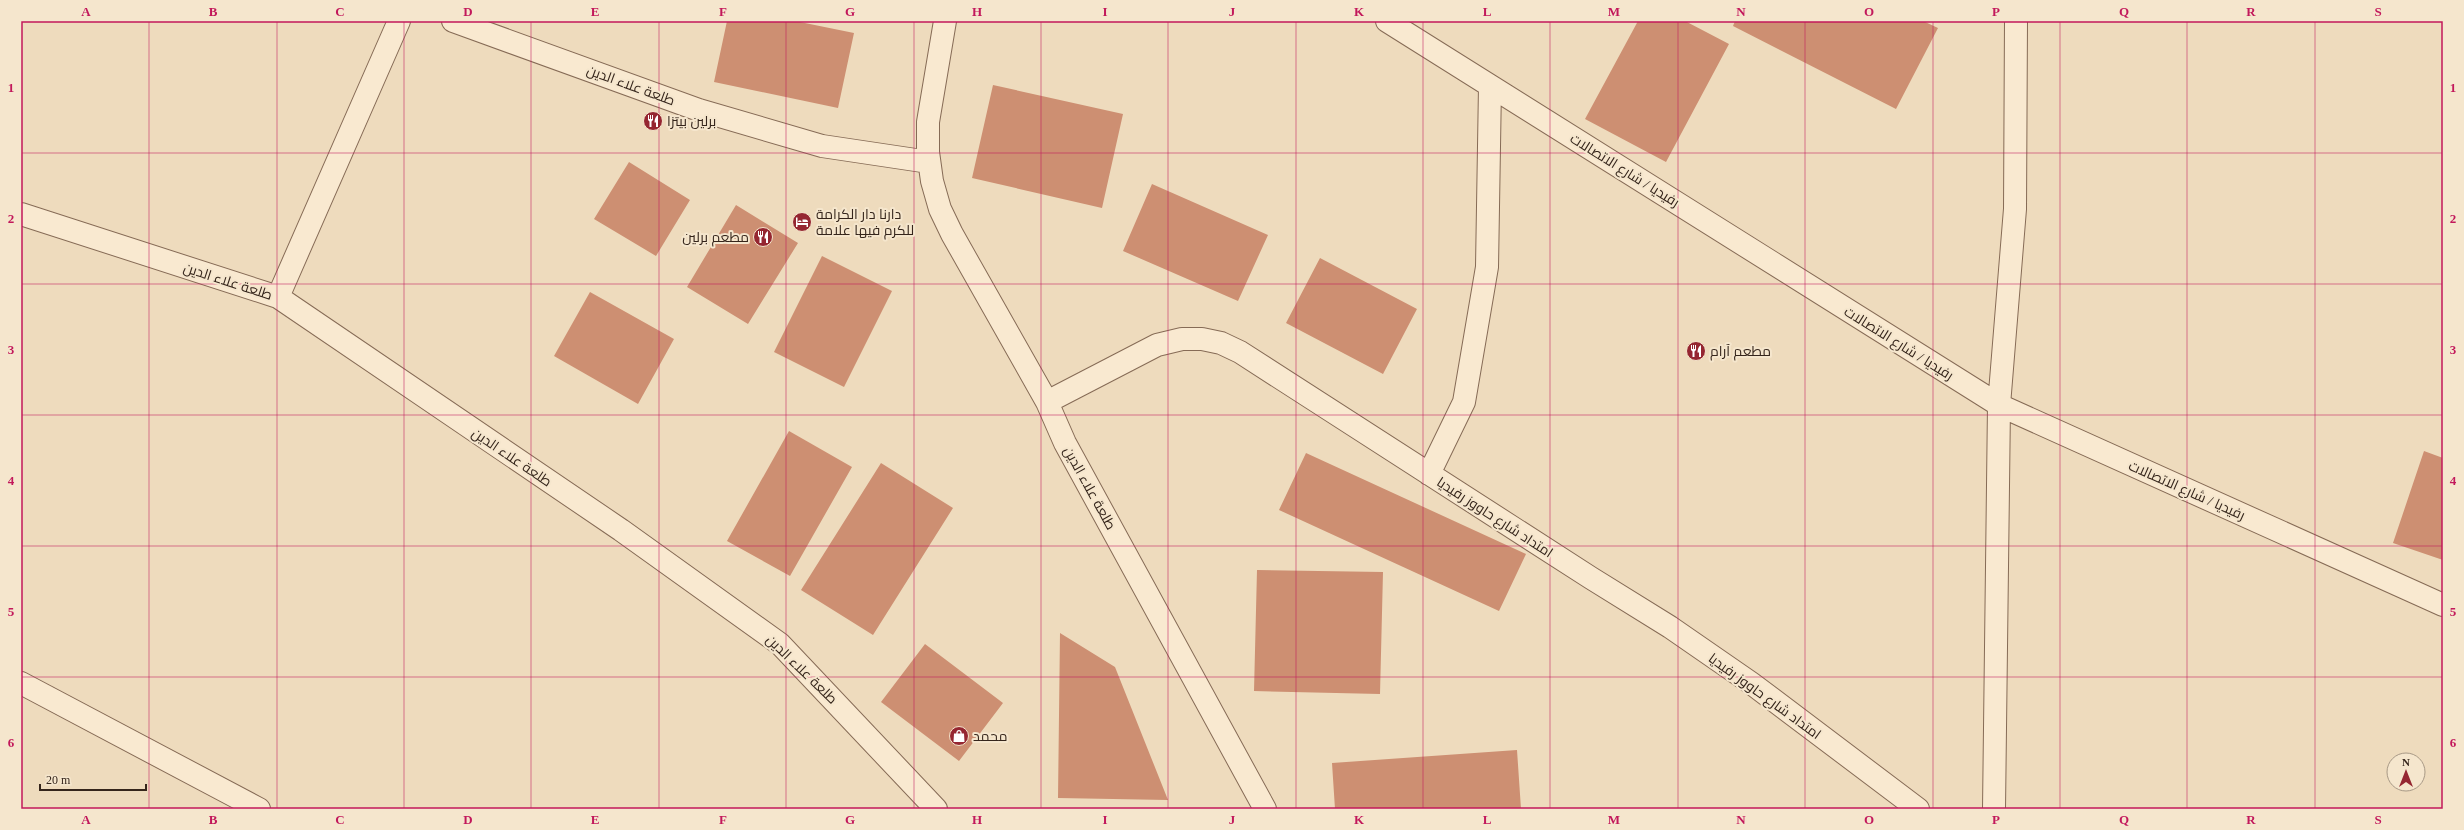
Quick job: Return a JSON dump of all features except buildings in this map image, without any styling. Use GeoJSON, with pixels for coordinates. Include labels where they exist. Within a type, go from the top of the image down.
{"type":"FeatureCollection","features":[{"type":"Feature","properties":{"kind":"street"},"geometry":{"type":"LineString","coordinates":[[278,297],[399,21]]}},
{"type":"Feature","properties":{"kind":"street","name":"طلعة علاء الدين"},"geometry":{"type":"LineString","coordinates":[[453,21],[699,110],[822,146],[929,162]]}},
{"type":"Feature","properties":{"kind":"street","name":"طلعة علاء الدين"},"geometry":{"type":"LineString","coordinates":[[945,21],[928,122],[929,162],[940,209],[952,234],[1047,402],[1065,443],[1265,809]]}},
{"type":"Feature","properties":{"kind":"street","name":"رفيديا / شارع الاتصالات"},"geometry":{"type":"LineString","coordinates":[[1387,21],[1999,405],[2443,605]]}},
{"type":"Feature","properties":{"kind":"street"},"geometry":{"type":"LineString","coordinates":[[1994,809],[1999,405],[2015,209],[2016,21]]}},
{"type":"Feature","properties":{"kind":"street"},"geometry":{"type":"LineString","coordinates":[[1429,474],[1464,402],[1488,266],[1490,86]]}},
{"type":"Feature","properties":{"kind":"street","name":"طلعة علاء الدين"},"geometry":{"type":"LineString","coordinates":[[21,214],[278,297],[621,530],[780,644],[936,809]]}},
{"type":"Feature","properties":{"kind":"street","name":"امتداد شارع حاووز رفيديا"},"geometry":{"type":"LineString","coordinates":[[1047,402],[1157,345],[1182,339],[1202,339],[1221,343],[1240,352],[1590,578],[1670,627],[1751,683],[1918,809]]}},
{"type":"Feature","properties":{"kind":"street"},"geometry":{"type":"LineString","coordinates":[[21,683],[259,809]]}},
{"type":"Feature","properties":{"kind":"place","name":"برلين بيتزا"},"geometry":{"type":"Point","coordinates":[653,121]}},
{"type":"Feature","properties":{"kind":"place","name":"دارنا دار الكرامة للكرم فيها علامة"},"geometry":{"type":"Point","coordinates":[802,222]}},
{"type":"Feature","properties":{"kind":"place","name":"مطعم برلين"},"geometry":{"type":"Point","coordinates":[763,237]}},
{"type":"Feature","properties":{"kind":"place","name":"مطعم آرام"},"geometry":{"type":"Point","coordinates":[1696,351]}},
{"type":"Feature","properties":{"kind":"place","name":"محمد"},"geometry":{"type":"Point","coordinates":[959,736]}}]}
